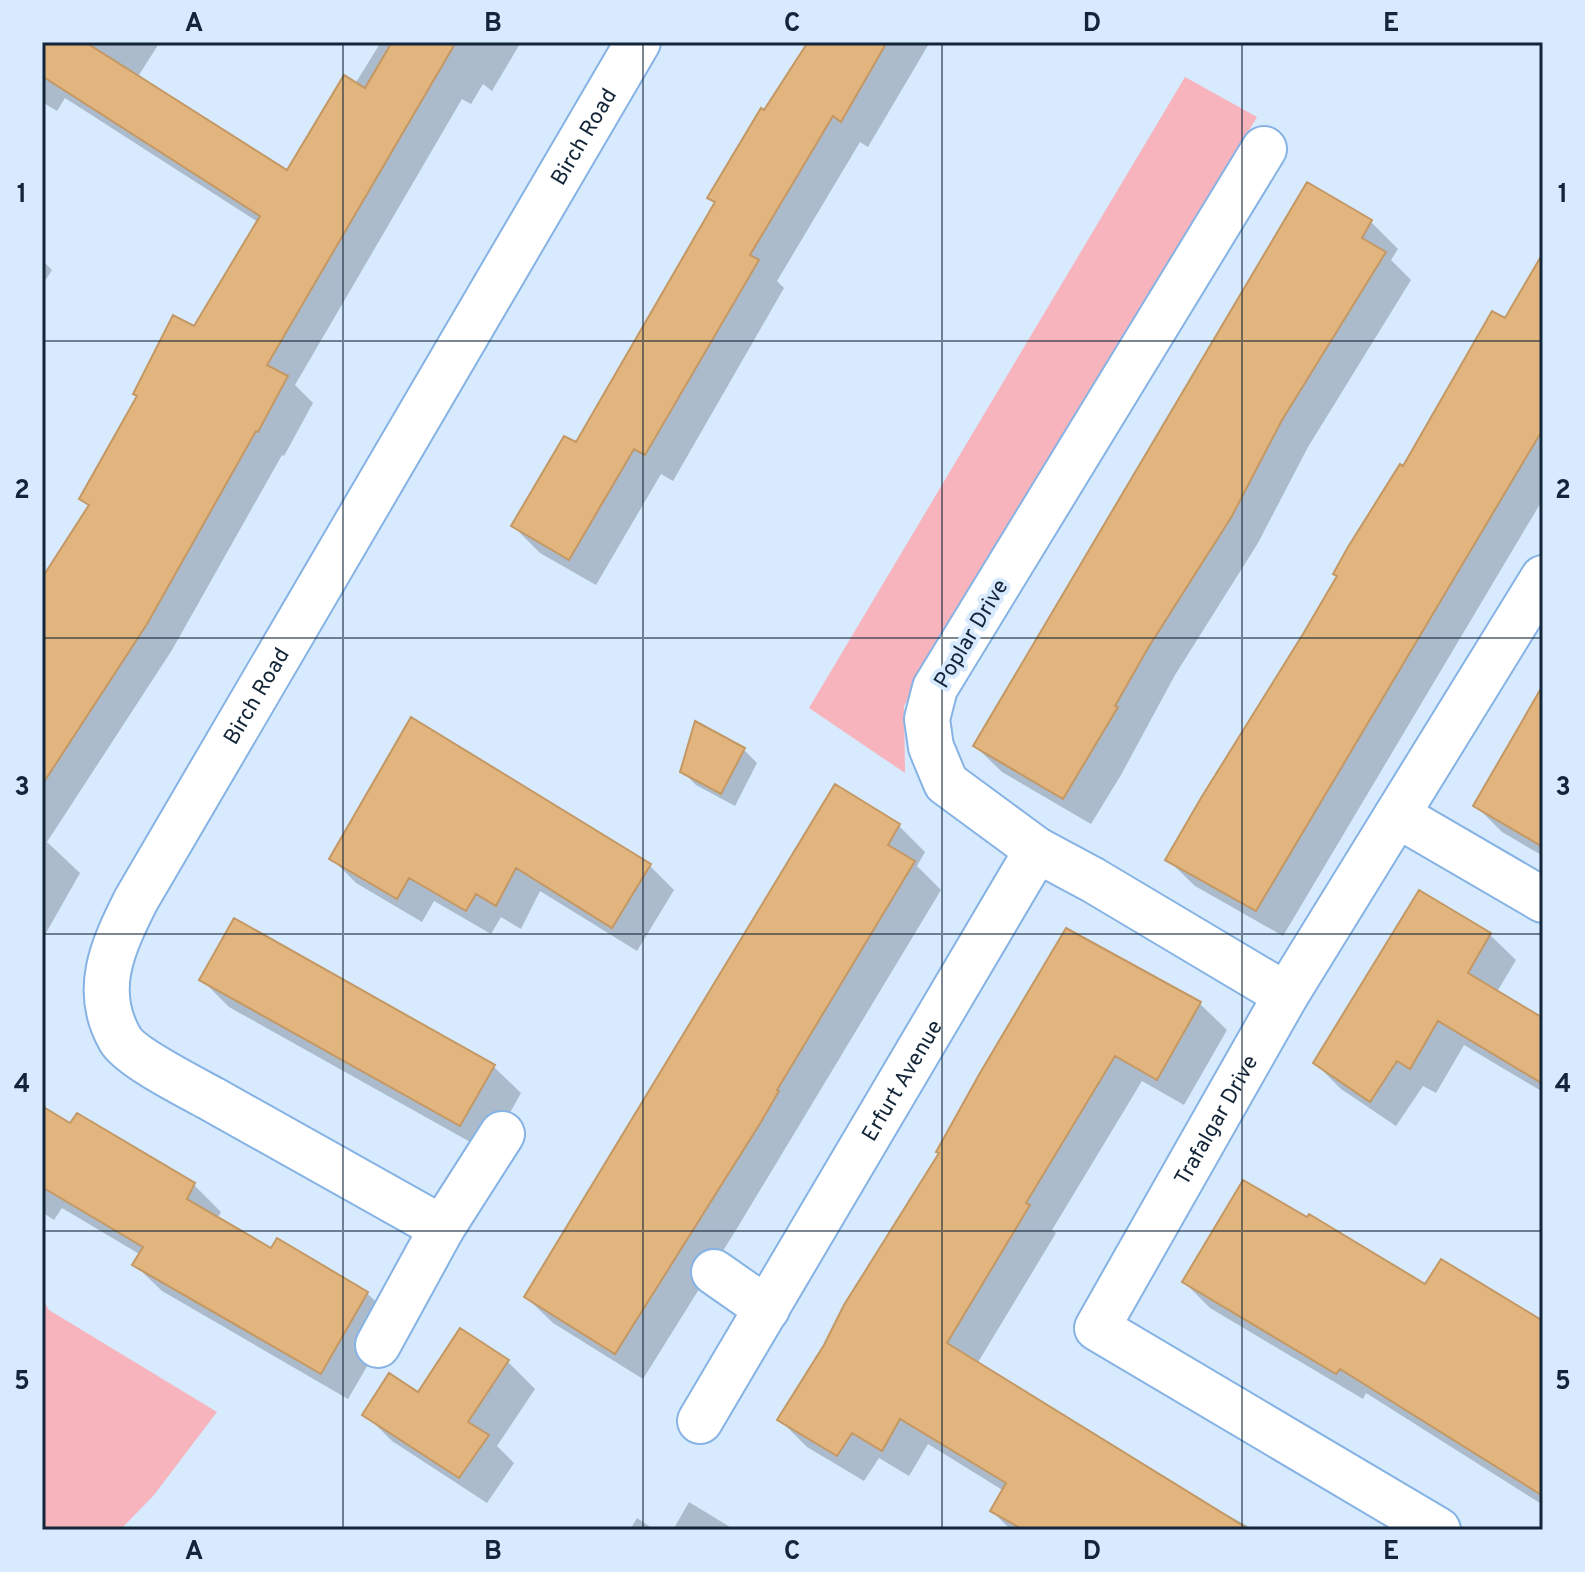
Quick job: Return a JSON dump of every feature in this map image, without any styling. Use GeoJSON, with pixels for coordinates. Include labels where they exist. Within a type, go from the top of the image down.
{"type":"FeatureCollection","features":[{"type":"Feature","properties":{"kind":"street","name":"Birch Road"},"geometry":{"type":"LineString","coordinates":[[442,1228],[165,1073],[122,1043],[109,1013],[106,983],[114,944],[136,900],[638,42]]}},
{"type":"Feature","properties":{"kind":"street","name":"Poplar Drive"},"geometry":{"type":"LineString","coordinates":[[1264,149],[935,688],[927,719],[931,747],[946,783],[1037,850],[1286,995]]}},
{"type":"Feature","properties":{"kind":"street","name":"Trafalgar Drive"},"geometry":{"type":"LineString","coordinates":[[1438,1530],[1097,1328],[1286,995],[1543,578]]}},
{"type":"Feature","properties":{"kind":"street"},"geometry":{"type":"LineString","coordinates":[[1397,815],[1543,900]]}},
{"type":"Feature","properties":{"kind":"street","name":"Erfurt Avenue"},"geometry":{"type":"LineString","coordinates":[[700,1421],[1037,850]]}},
{"type":"Feature","properties":{"kind":"street"},"geometry":{"type":"LineString","coordinates":[[378,1345],[442,1228],[502,1134]]}},
{"type":"Feature","properties":{"kind":"street"},"geometry":{"type":"LineString","coordinates":[[714,1272],[767,1309]]}},
{"type":"Feature","properties":{"kind":"shaded area"},"geometry":{"type":"Polygon","coordinates":[[[1185,77],[1257,117],[904,706],[905,773],[809,708],[1185,77]]]}},
{"type":"Feature","properties":{"kind":"shaded area"},"geometry":{"type":"Polygon","coordinates":[[[42,1298],[49,1310],[217,1412],[154,1495],[120,1530],[42,1530],[42,1298]]]}},
{"type":"Feature","properties":{"kind":"building"},"geometry":{"type":"Polygon","coordinates":[[[42,42],[85,42],[287,170],[344,75],[365,88],[392,42],[456,42],[267,365],[288,376],[258,432],[147,624],[42,785],[42,578],[89,505],[79,499],[137,396],[133,394],[173,315],[194,326],[260,216],[42,76],[42,42]]]}},
{"type":"Feature","properties":{"kind":"building"},"geometry":{"type":"Polygon","coordinates":[[[808,42],[887,42],[841,122],[833,116],[750,255],[759,260],[645,455],[634,449],[569,560],[511,526],[564,436],[576,442],[715,202],[707,198],[761,108],[764,110],[808,42]]]}},
{"type":"Feature","properties":{"kind":"building"},"geometry":{"type":"Polygon","coordinates":[[[1307,182],[1372,220],[1362,238],[1386,252],[1282,420],[1232,516],[1148,648],[1115,706],[1118,707],[1063,799],[973,746],[1307,182]]]}},
{"type":"Feature","properties":{"kind":"building"},"geometry":{"type":"Polygon","coordinates":[[[1543,253],[1543,429],[1256,911],[1165,860],[1337,576],[1333,574],[1348,547],[1400,464],[1403,466],[1492,311],[1505,318],[1543,253]]]}},
{"type":"Feature","properties":{"kind":"building"},"geometry":{"type":"Polygon","coordinates":[[[1543,685],[1543,847],[1473,806],[1543,685]]]}},
{"type":"Feature","properties":{"kind":"building"},"geometry":{"type":"Polygon","coordinates":[[[411,717],[651,864],[612,928],[516,868],[496,906],[476,894],[466,911],[409,878],[397,899],[329,859],[411,717]]]}},
{"type":"Feature","properties":{"kind":"building"},"geometry":{"type":"Polygon","coordinates":[[[695,721],[745,748],[721,794],[680,772],[695,721]]]}},
{"type":"Feature","properties":{"kind":"building"},"geometry":{"type":"Polygon","coordinates":[[[835,784],[900,824],[888,845],[915,861],[777,1090],[761,1122],[615,1354],[524,1297],[835,784]]]}},
{"type":"Feature","properties":{"kind":"building"},"geometry":{"type":"Polygon","coordinates":[[[1419,890],[1491,933],[1468,973],[1543,1018],[1543,1084],[1438,1021],[1410,1069],[1397,1061],[1370,1102],[1313,1063],[1419,890]]]}},
{"type":"Feature","properties":{"kind":"building"},"geometry":{"type":"Polygon","coordinates":[[[234,918],[495,1065],[460,1126],[199,980],[234,918]]]}},
{"type":"Feature","properties":{"kind":"building"},"geometry":{"type":"Polygon","coordinates":[[[1066,928],[1201,1002],[1157,1080],[1115,1056],[1026,1203],[1030,1205],[947,1343],[1250,1530],[1024,1530],[990,1511],[1006,1483],[900,1419],[882,1451],[852,1433],[837,1456],[777,1420],[939,1153],[936,1152],[980,1073],[1066,928]]]}},
{"type":"Feature","properties":{"kind":"building"},"geometry":{"type":"Polygon","coordinates":[[[42,1106],[70,1123],[77,1113],[195,1183],[187,1199],[271,1248],[277,1238],[368,1292],[321,1374],[132,1265],[143,1247],[42,1187],[42,1106]]]}},
{"type":"Feature","properties":{"kind":"building"},"geometry":{"type":"Polygon","coordinates":[[[1243,1180],[1307,1217],[1309,1214],[1425,1284],[1441,1259],[1543,1321],[1543,1496],[1340,1369],[1336,1374],[1182,1282],[1243,1180]]]}},
{"type":"Feature","properties":{"kind":"building"},"geometry":{"type":"Polygon","coordinates":[[[460,1328],[509,1360],[468,1422],[489,1435],[459,1478],[362,1415],[389,1373],[418,1392],[460,1328]]]}}]}
